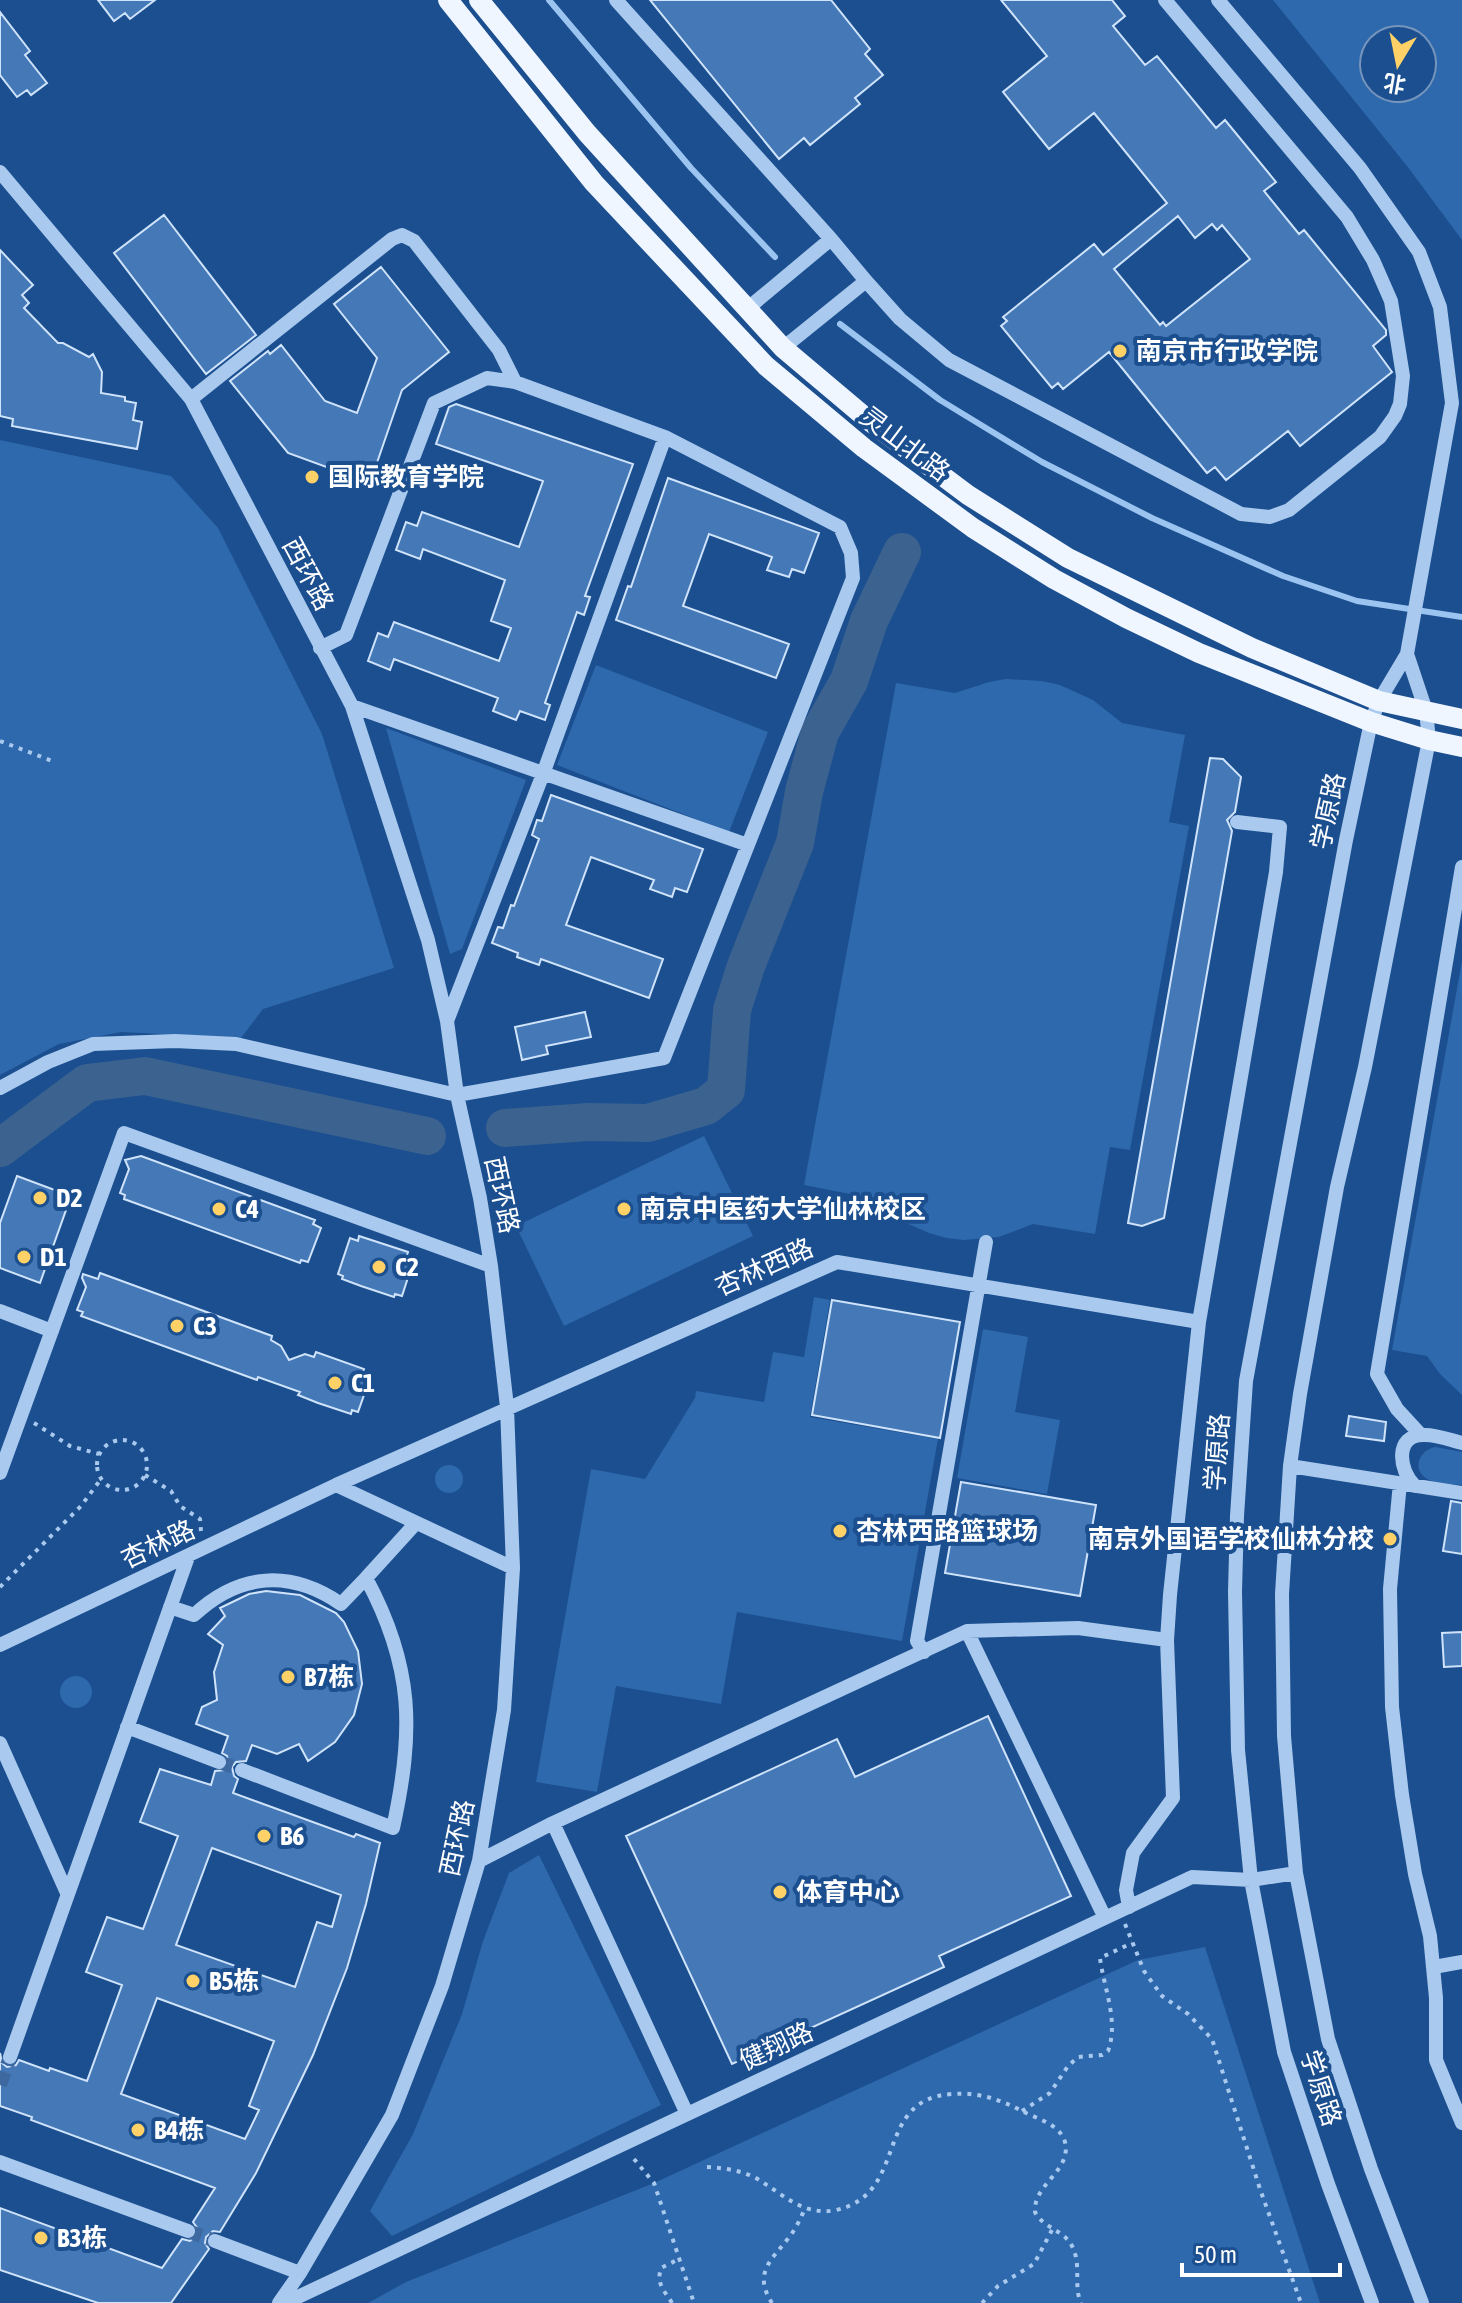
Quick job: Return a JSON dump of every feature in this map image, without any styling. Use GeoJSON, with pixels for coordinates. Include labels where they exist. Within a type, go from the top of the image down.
{"type":"FeatureCollection","features":[{"type":"Feature","properties":{"kind":"main road","name":"灵山北路"},"geometry":{"type":"LineString","coordinates":[[448,0],[594,183],[766,366],[864,448],[973,528],[1054,579],[1126,618],[1199,653],[1371,722],[1462,747]]}},
{"type":"Feature","properties":{"kind":"main road","name":"灵山北路"},"geometry":{"type":"LineString","coordinates":[[479,0],[587,133],[783,348],[872,423],[968,495],[1068,558],[1252,648],[1379,701],[1462,719]]}},
{"type":"Feature","properties":{"kind":"street"},"geometry":{"type":"LineString","coordinates":[[616,0],[900,319],[949,360],[1241,514],[1270,517],[1289,510],[1380,437],[1388,427],[1400,404],[1403,376],[1391,301],[1373,260],[1347,217],[1165,0]]}},
{"type":"Feature","properties":{"kind":"street","name":"学原路"},"geometry":{"type":"LineString","coordinates":[[1218,0],[1360,168],[1419,252],[1440,307],[1452,403],[1407,654],[1379,701],[1371,722],[1343,855],[1246,1381],[1235,1592],[1238,1750],[1251,1880],[1284,2052],[1372,2303]]}},
{"type":"Feature","properties":{"kind":"street","name":"西环路"},"geometry":{"type":"LineString","coordinates":[[0,172],[191,399],[352,706],[428,940],[447,1021],[457,1095],[480,1198],[491,1266],[507,1407],[513,1568],[504,1710],[479,1861],[442,1986],[392,2115],[300,2273],[279,2303]]}},
{"type":"Feature","properties":{"kind":"street"},"geometry":{"type":"LineString","coordinates":[[191,399],[392,239],[402,235],[414,241],[499,350],[515,382]]}},
{"type":"Feature","properties":{"kind":"street"},"geometry":{"type":"LineString","coordinates":[[747,309],[831,239]]}},
{"type":"Feature","properties":{"kind":"street"},"geometry":{"type":"LineString","coordinates":[[783,348],[866,281]]}},
{"type":"Feature","properties":{"kind":"street"},"geometry":{"type":"LineString","coordinates":[[0,1088],[48,1062],[93,1044],[175,1041],[236,1044],[457,1095],[664,1058],[853,578],[851,553],[840,527],[665,437],[515,382],[487,378],[434,403],[346,635],[320,648]]}},
{"type":"Feature","properties":{"kind":"street"},"geometry":{"type":"LineString","coordinates":[[447,1021],[543,774],[665,437]]}},
{"type":"Feature","properties":{"kind":"street","name":"学原路"},"geometry":{"type":"LineString","coordinates":[[1407,654],[1426,711],[1429,740],[1365,1067],[1337,1187],[1300,1394],[1290,1466],[1282,1594],[1284,1736],[1296,1873],[1328,2039],[1371,2169],[1422,2303]]}},
{"type":"Feature","properties":{"kind":"street"},"geometry":{"type":"LineString","coordinates":[[352,706],[748,845]]}},
{"type":"Feature","properties":{"kind":"street"},"geometry":{"type":"LineString","coordinates":[[1124,1909],[1133,1853],[1173,1798],[1167,1640],[1199,1322],[1276,872],[1280,827],[1237,822]]}},
{"type":"Feature","properties":{"kind":"street"},"geometry":{"type":"LineString","coordinates":[[1462,867],[1377,1374],[1397,1409],[1420,1434],[1462,1443]]}},
{"type":"Feature","properties":{"kind":"street"},"geometry":{"type":"LineString","coordinates":[[0,1473],[124,1133],[491,1266]]}},
{"type":"Feature","properties":{"kind":"street"},"geometry":{"type":"LineString","coordinates":[[924,1652],[917,1641],[986,1242]]}},
{"type":"Feature","properties":{"kind":"street","name":"杏林西路"},"geometry":{"type":"LineString","coordinates":[[507,1407],[837,1262],[1199,1322]]}},
{"type":"Feature","properties":{"kind":"street"},"geometry":{"type":"LineString","coordinates":[[0,1311],[52,1331]]}},
{"type":"Feature","properties":{"kind":"street","name":"杏林路"},"geometry":{"type":"LineString","coordinates":[[0,1645],[507,1407]]}},
{"type":"Feature","properties":{"kind":"street"},"geometry":{"type":"LineString","coordinates":[[1420,1434],[1405,1446],[1401,1455],[1407,1484],[1390,1589],[1392,1707],[1402,1795],[1434,1967],[1436,2060],[1462,2123]]}},
{"type":"Feature","properties":{"kind":"street"},"geometry":{"type":"LineString","coordinates":[[1290,1466],[1462,1493]]}},
{"type":"Feature","properties":{"kind":"street"},"geometry":{"type":"LineString","coordinates":[[336,1485],[513,1568]]}},
{"type":"Feature","properties":{"kind":"street"},"geometry":{"type":"LineString","coordinates":[[170,1607],[194,1615],[227,1590],[268,1580],[299,1583],[341,1604],[416,1523]]}},
{"type":"Feature","properties":{"kind":"street"},"geometry":{"type":"LineString","coordinates":[[10,2057],[188,1557]]}},
{"type":"Feature","properties":{"kind":"street"},"geometry":{"type":"LineString","coordinates":[[242,1770],[393,1828],[408,1744],[405,1691],[392,1633],[366,1578]]}},
{"type":"Feature","properties":{"kind":"street"},"geometry":{"type":"LineString","coordinates":[[479,1861],[553,1823],[967,1631],[1078,1628],[1167,1640]]}},
{"type":"Feature","properties":{"kind":"street"},"geometry":{"type":"LineString","coordinates":[[967,1631],[1105,1918]]}},
{"type":"Feature","properties":{"kind":"street"},"geometry":{"type":"LineString","coordinates":[[127,1727],[219,1762]]}},
{"type":"Feature","properties":{"kind":"street"},"geometry":{"type":"LineString","coordinates":[[0,1743],[67,1893]]}},
{"type":"Feature","properties":{"kind":"street"},"geometry":{"type":"LineString","coordinates":[[553,1823],[687,2114]]}},
{"type":"Feature","properties":{"kind":"street","name":"健翔路"},"geometry":{"type":"LineString","coordinates":[[285,2303],[1192,1877],[1251,1880],[1296,1873]]}},
{"type":"Feature","properties":{"kind":"street"},"geometry":{"type":"LineString","coordinates":[[1434,1967],[1462,1962]]}},
{"type":"Feature","properties":{"kind":"street"},"geometry":{"type":"LineString","coordinates":[[0,2162],[188,2231]]}},
{"type":"Feature","properties":{"kind":"street"},"geometry":{"type":"LineString","coordinates":[[215,2241],[300,2273]]}},
{"type":"Feature","properties":{"kind":"path"},"geometry":{"type":"LineString","coordinates":[[0,741],[55,762]]}},
{"type":"Feature","properties":{"kind":"path"},"geometry":{"type":"LineString","coordinates":[[21,1415],[70,1446],[99,1454]]}},
{"type":"Feature","properties":{"kind":"path"},"geometry":{"type":"LineString","coordinates":[[128,1440],[146,1457],[145,1475],[125,1490],[108,1486],[101,1479],[97,1463],[99,1454],[110,1442],[128,1440]]}},
{"type":"Feature","properties":{"kind":"path"},"geometry":{"type":"LineString","coordinates":[[145,1475],[171,1491],[180,1506],[200,1519],[204,1549]]}},
{"type":"Feature","properties":{"kind":"path"},"geometry":{"type":"LineString","coordinates":[[0,1587],[81,1506],[101,1479]]}},
{"type":"Feature","properties":{"kind":"path"},"geometry":{"type":"LineString","coordinates":[[1124,1909],[1132,1943],[1144,1971],[1162,1996],[1188,2014],[1212,2039],[1260,2189],[1301,2303]]}},
{"type":"Feature","properties":{"kind":"path"},"geometry":{"type":"LineString","coordinates":[[1022,2111],[1050,2093],[1078,2057],[1102,2055],[1108,2051],[1113,2038],[1113,2019],[1100,1958],[1132,1943]]}},
{"type":"Feature","properties":{"kind":"path"},"geometry":{"type":"LineString","coordinates":[[707,2167],[723,2168],[753,2177],[805,2208],[836,2210],[857,2202],[868,2192],[885,2168],[902,2121],[909,2111],[923,2101],[946,2094],[976,2094],[1007,2103],[1051,2125],[1064,2140],[1063,2162],[1035,2201],[1038,2217],[1072,2245],[1078,2268],[1077,2289],[1081,2303]]}},
{"type":"Feature","properties":{"kind":"path"},"geometry":{"type":"LineString","coordinates":[[623,2145],[654,2183],[694,2303]]}},
{"type":"Feature","properties":{"kind":"path"},"geometry":{"type":"LineString","coordinates":[[772,2303],[764,2286],[766,2266],[791,2234],[805,2208]]}},
{"type":"Feature","properties":{"kind":"path"},"geometry":{"type":"LineString","coordinates":[[982,2303],[998,2286],[1034,2264],[1053,2228]]}},
{"type":"Feature","properties":{"kind":"path"},"geometry":{"type":"LineString","coordinates":[[672,2303],[661,2288],[659,2275],[661,2268],[679,2259]]}},
{"type":"Feature","properties":{"kind":"shaded area"},"geometry":{"type":"Polygon","coordinates":[[[1273,0],[1462,0],[1462,240],[1407,166],[1273,0]]]}},
{"type":"Feature","properties":{"kind":"shaded area"},"geometry":{"type":"Polygon","coordinates":[[[0,440],[171,476],[218,528],[322,734],[394,968],[263,1009],[241,1038],[121,1032],[59,1044],[0,1075],[0,440]]]}},
{"type":"Feature","properties":{"kind":"shaded area"},"geometry":{"type":"Polygon","coordinates":[[[596,665],[768,732],[729,832],[557,765],[596,665]]]}},
{"type":"Feature","properties":{"kind":"shaded area"},"geometry":{"type":"Polygon","coordinates":[[[1006,679],[1060,685],[1093,700],[1122,723],[1185,735],[1169,822],[1189,826],[1130,1150],[1110,1147],[1095,1234],[1033,1224],[999,1237],[964,1240],[929,1233],[897,1219],[870,1198],[804,1185],[896,683],[955,693],[1006,679]]]}},
{"type":"Feature","properties":{"kind":"shaded area"},"geometry":{"type":"Polygon","coordinates":[[[386,728],[526,780],[462,949],[450,954],[386,728]]]}},
{"type":"Feature","properties":{"kind":"shaded area"},"geometry":{"type":"Polygon","coordinates":[[[1462,961],[1462,1395],[1427,1356],[1392,1350],[1462,961]]]}},
{"type":"Feature","properties":{"kind":"shaded area"},"geometry":{"type":"Polygon","coordinates":[[[704,1136],[753,1236],[564,1326],[516,1226],[704,1136]]]}},
{"type":"Feature","properties":{"kind":"shaded area"},"geometry":{"type":"Polygon","coordinates":[[[814,1297],[830,1300],[810,1417],[938,1439],[902,1641],[737,1612],[721,1704],[616,1686],[597,1792],[536,1782],[591,1469],[645,1479],[695,1398],[696,1391],[764,1402],[773,1352],[804,1357],[814,1297]]]}},
{"type":"Feature","properties":{"kind":"shaded area"},"geometry":{"type":"Polygon","coordinates":[[[983,1329],[1028,1337],[1015,1412],[1060,1420],[1047,1494],[957,1478],[983,1329]]]}},
{"type":"Feature","properties":{"kind":"shaded area"},"geometry":{"type":"Polygon","coordinates":[[[1436,1447],[1462,1452],[1462,1485],[1445,1484],[1423,1476],[1418,1466],[1421,1456],[1436,1447]]]}},
{"type":"Feature","properties":{"kind":"shaded area"},"geometry":{"type":"Polygon","coordinates":[[[449,1465],[459,1469],[463,1479],[459,1489],[449,1493],[439,1489],[435,1479],[439,1469],[449,1465]]]}},
{"type":"Feature","properties":{"kind":"shaded area"},"geometry":{"type":"Polygon","coordinates":[[[76,1676],[88,1680],[92,1692],[88,1704],[76,1708],[64,1704],[60,1692],[64,1680],[76,1676]]]}},
{"type":"Feature","properties":{"kind":"shaded area"},"geometry":{"type":"Polygon","coordinates":[[[539,1855],[661,2105],[392,2236],[370,2211],[413,2134],[434,2083],[462,2014],[483,1941],[509,1873],[539,1855]]]}},
{"type":"Feature","properties":{"kind":"shaded area"},"geometry":{"type":"Polygon","coordinates":[[[1205,1947],[1320,2303],[368,2303],[406,2282],[654,2183],[1138,1960],[1205,1947]]]}},
{"type":"Feature","properties":{"kind":"building"},"geometry":{"type":"Polygon","coordinates":[[[98,0],[155,0],[130,19],[125,13],[114,21],[98,0]]]}},
{"type":"Feature","properties":{"kind":"building"},"geometry":{"type":"Polygon","coordinates":[[[650,0],[831,0],[870,49],[865,54],[883,75],[855,98],[860,104],[810,145],[804,138],[779,159],[650,0]]]}},
{"type":"Feature","properties":{"kind":"building"},"geometry":{"type":"Polygon","coordinates":[[[1001,0],[1112,0],[1125,16],[1113,26],[1145,65],[1157,56],[1216,128],[1225,120],[1276,182],[1264,191],[1299,234],[1304,230],[1386,330],[1386,335],[1373,346],[1392,372],[1300,446],[1288,431],[1226,480],[1215,467],[1207,473],[1109,352],[1063,389],[1058,383],[1052,388],[1001,326],[1007,321],[1003,317],[1094,244],[1103,255],[1167,203],[1094,113],[1049,149],[1003,92],[1047,56],[1001,0]],[[1178,216],[1114,269],[1160,325],[1163,322],[1166,326],[1250,259],[1222,225],[1217,230],[1212,224],[1195,238],[1178,216]]]}},
{"type":"Feature","properties":{"kind":"building"},"geometry":{"type":"Polygon","coordinates":[[[0,12],[30,51],[25,55],[47,83],[31,95],[27,90],[17,97],[0,75],[0,12]]]}},
{"type":"Feature","properties":{"kind":"building"},"geometry":{"type":"Polygon","coordinates":[[[164,215],[256,335],[206,374],[114,253],[164,215]]]}},
{"type":"Feature","properties":{"kind":"building"},"geometry":{"type":"Polygon","coordinates":[[[0,250],[33,285],[22,295],[29,303],[24,308],[58,343],[89,357],[93,354],[102,372],[101,393],[125,397],[125,401],[136,403],[133,420],[142,422],[137,449],[12,426],[13,419],[0,416],[0,250]]]}},
{"type":"Feature","properties":{"kind":"building"},"geometry":{"type":"Polygon","coordinates":[[[381,267],[449,352],[402,390],[370,483],[288,453],[230,381],[268,351],[270,354],[281,345],[325,401],[357,413],[377,358],[334,304],[381,267]]]}},
{"type":"Feature","properties":{"kind":"building"},"geometry":{"type":"Polygon","coordinates":[[[456,404],[633,464],[585,596],[590,597],[584,615],[577,612],[545,703],[550,705],[545,720],[520,711],[516,720],[493,711],[498,698],[394,659],[390,670],[368,661],[378,633],[388,637],[394,622],[499,661],[511,628],[491,621],[505,580],[423,549],[420,559],[396,550],[406,522],[417,526],[422,512],[519,547],[543,481],[436,444],[449,407],[456,404]]]}},
{"type":"Feature","properties":{"kind":"building"},"geometry":{"type":"Polygon","coordinates":[[[668,478],[819,533],[804,573],[792,569],[789,577],[767,570],[772,557],[709,534],[683,606],[789,644],[776,678],[616,620],[628,586],[631,587],[668,478]]]}},
{"type":"Feature","properties":{"kind":"building"},"geometry":{"type":"Polygon","coordinates":[[[1210,758],[1223,759],[1241,777],[1235,812],[1227,820],[1232,831],[1164,1218],[1142,1226],[1128,1223],[1210,758]]]}},
{"type":"Feature","properties":{"kind":"building"},"geometry":{"type":"Polygon","coordinates":[[[551,795],[703,849],[687,892],[675,888],[672,897],[650,889],[654,880],[591,857],[566,925],[663,959],[649,998],[541,959],[539,965],[492,943],[498,927],[503,928],[511,905],[514,906],[539,839],[532,835],[537,820],[542,821],[551,795]]]}},
{"type":"Feature","properties":{"kind":"building"},"geometry":{"type":"Polygon","coordinates":[[[585,1012],[591,1037],[546,1046],[548,1054],[522,1060],[515,1027],[585,1012]]]}},
{"type":"Feature","properties":{"kind":"building","name":"C4"},"geometry":{"type":"Polygon","coordinates":[[[141,1156],[315,1220],[313,1224],[321,1228],[308,1262],[301,1260],[300,1263],[124,1199],[125,1195],[120,1193],[129,1169],[125,1160],[141,1156]]]}},
{"type":"Feature","properties":{"kind":"building"},"geometry":{"type":"Polygon","coordinates":[[[17,1176],[71,1196],[40,1283],[0,1268],[0,1223],[17,1176]]]}},
{"type":"Feature","properties":{"kind":"building","name":"C2"},"geometry":{"type":"Polygon","coordinates":[[[359,1236],[408,1252],[406,1259],[413,1262],[402,1296],[395,1294],[394,1297],[361,1286],[342,1279],[343,1276],[338,1274],[350,1238],[358,1241],[359,1236]]]}},
{"type":"Feature","properties":{"kind":"building","name":"C3"},"geometry":{"type":"Polygon","coordinates":[[[100,1273],[272,1336],[271,1340],[281,1346],[289,1360],[305,1354],[314,1357],[316,1352],[364,1369],[362,1375],[370,1378],[358,1412],[352,1410],[351,1414],[318,1403],[298,1395],[300,1392],[258,1377],[257,1380],[81,1316],[83,1312],[77,1310],[86,1287],[83,1274],[98,1279],[100,1273]]]}},
{"type":"Feature","properties":{"kind":"building"},"geometry":{"type":"Polygon","coordinates":[[[832,1300],[960,1322],[940,1438],[812,1415],[832,1300]]]}},
{"type":"Feature","properties":{"kind":"building"},"geometry":{"type":"Polygon","coordinates":[[[1349,1416],[1386,1422],[1384,1441],[1346,1436],[1349,1416]]]}},
{"type":"Feature","properties":{"kind":"building"},"geometry":{"type":"Polygon","coordinates":[[[961,1482],[1096,1505],[1080,1596],[945,1573],[961,1482]]]}},
{"type":"Feature","properties":{"kind":"building"},"geometry":{"type":"Polygon","coordinates":[[[1451,1501],[1462,1503],[1462,1554],[1443,1551],[1451,1501]]]}},
{"type":"Feature","properties":{"kind":"building"},"geometry":{"type":"Polygon","coordinates":[[[266,1591],[300,1595],[336,1613],[344,1622],[358,1651],[362,1684],[354,1715],[335,1742],[308,1761],[299,1744],[277,1754],[252,1745],[246,1761],[236,1762],[232,1767],[238,1779],[233,1793],[354,1837],[356,1834],[380,1843],[347,1968],[313,2055],[256,2173],[220,2232],[213,2231],[206,2237],[205,2243],[209,2249],[171,2303],[98,2303],[0,2270],[0,2208],[162,2268],[182,2239],[190,2241],[197,2235],[198,2229],[193,2222],[215,2188],[0,2106],[0,2053],[2,2063],[7,2067],[16,2065],[19,2060],[87,2081],[122,1985],[86,1972],[107,1917],[143,1929],[178,1836],[140,1822],[160,1769],[211,1785],[215,1771],[225,1770],[229,1765],[227,1756],[222,1753],[228,1736],[196,1724],[202,1707],[217,1700],[214,1672],[223,1645],[208,1634],[225,1616],[220,1608],[249,1594],[266,1591]],[[212,1848],[176,1945],[295,1987],[317,1922],[332,1927],[341,1895],[212,1848]],[[157,1998],[121,2094],[245,2139],[259,2110],[249,2106],[274,2041],[157,1998]]]}},
{"type":"Feature","properties":{"kind":"building"},"geometry":{"type":"Polygon","coordinates":[[[1462,1632],[1462,1666],[1444,1667],[1442,1633],[1462,1632]]]}},
{"type":"Feature","properties":{"kind":"building","name":"体育中心"},"geometry":{"type":"Polygon","coordinates":[[[988,1716],[1071,1896],[939,1956],[944,1967],[732,2064],[626,1836],[837,1739],[855,1777],[988,1716]]]}},
{"type":"Feature","properties":{"kind":"waterway"},"geometry":{"type":"LineString","coordinates":[[549,0],[691,168],[775,257]]}},
{"type":"Feature","properties":{"kind":"waterway"},"geometry":{"type":"LineString","coordinates":[[840,324],[940,400],[1042,462],[1152,518],[1283,576],[1357,601],[1462,617]]}},
{"type":"Feature","properties":{"kind":"waterway"},"geometry":{"type":"LineString","coordinates":[[505,1128],[588,1122],[648,1123],[706,1106],[726,1090],[732,1010],[746,966],[795,843],[804,792],[820,732],[849,681],[869,621],[902,552]]}},
{"type":"Feature","properties":{"kind":"waterway"},"geometry":{"type":"LineString","coordinates":[[0,1148],[87,1083],[145,1076],[427,1136]]}},
{"type":"Feature","properties":{"kind":"tunnel"},"geometry":{"type":"LineString","coordinates":[[219,1762],[242,1770]]}},
{"type":"Feature","properties":{"kind":"tunnel"},"geometry":{"type":"LineString","coordinates":[[0,2085],[10,2057]]}},
{"type":"Feature","properties":{"kind":"tunnel"},"geometry":{"type":"LineString","coordinates":[[188,2231],[215,2241]]}},
{"type":"Feature","properties":{"kind":"place","name":"南京市行政学院"},"geometry":{"type":"Point","coordinates":[1120,351]}},
{"type":"Feature","properties":{"kind":"place","name":"国际教育学院"},"geometry":{"type":"Point","coordinates":[312,477]}},
{"type":"Feature","properties":{"kind":"place","name":"D2"},"geometry":{"type":"Point","coordinates":[40,1198]}},
{"type":"Feature","properties":{"kind":"place","name":"C4"},"geometry":{"type":"Point","coordinates":[219,1209]}},
{"type":"Feature","properties":{"kind":"place","name":"南京中医药大学仙林校区"},"geometry":{"type":"Point","coordinates":[624,1209]}},
{"type":"Feature","properties":{"kind":"place","name":"D1"},"geometry":{"type":"Point","coordinates":[24,1257]}},
{"type":"Feature","properties":{"kind":"place","name":"C2"},"geometry":{"type":"Point","coordinates":[379,1267]}},
{"type":"Feature","properties":{"kind":"place","name":"C3"},"geometry":{"type":"Point","coordinates":[177,1326]}},
{"type":"Feature","properties":{"kind":"place","name":"C1"},"geometry":{"type":"Point","coordinates":[335,1383]}},
{"type":"Feature","properties":{"kind":"place","name":"杏林西路篮球场"},"geometry":{"type":"Point","coordinates":[840,1531]}},
{"type":"Feature","properties":{"kind":"place","name":"南京外国语学校仙林分校"},"geometry":{"type":"Point","coordinates":[1390,1539]}},
{"type":"Feature","properties":{"kind":"place","name":"B7栋"},"geometry":{"type":"Point","coordinates":[288,1677]}},
{"type":"Feature","properties":{"kind":"place","name":"B6"},"geometry":{"type":"Point","coordinates":[264,1836]}},
{"type":"Feature","properties":{"kind":"place","name":"体育中心"},"geometry":{"type":"Point","coordinates":[780,1892]}},
{"type":"Feature","properties":{"kind":"place","name":"B5栋"},"geometry":{"type":"Point","coordinates":[193,1981]}},
{"type":"Feature","properties":{"kind":"place","name":"B4栋"},"geometry":{"type":"Point","coordinates":[138,2130]}},
{"type":"Feature","properties":{"kind":"place","name":"B3栋"},"geometry":{"type":"Point","coordinates":[41,2238]}}]}
